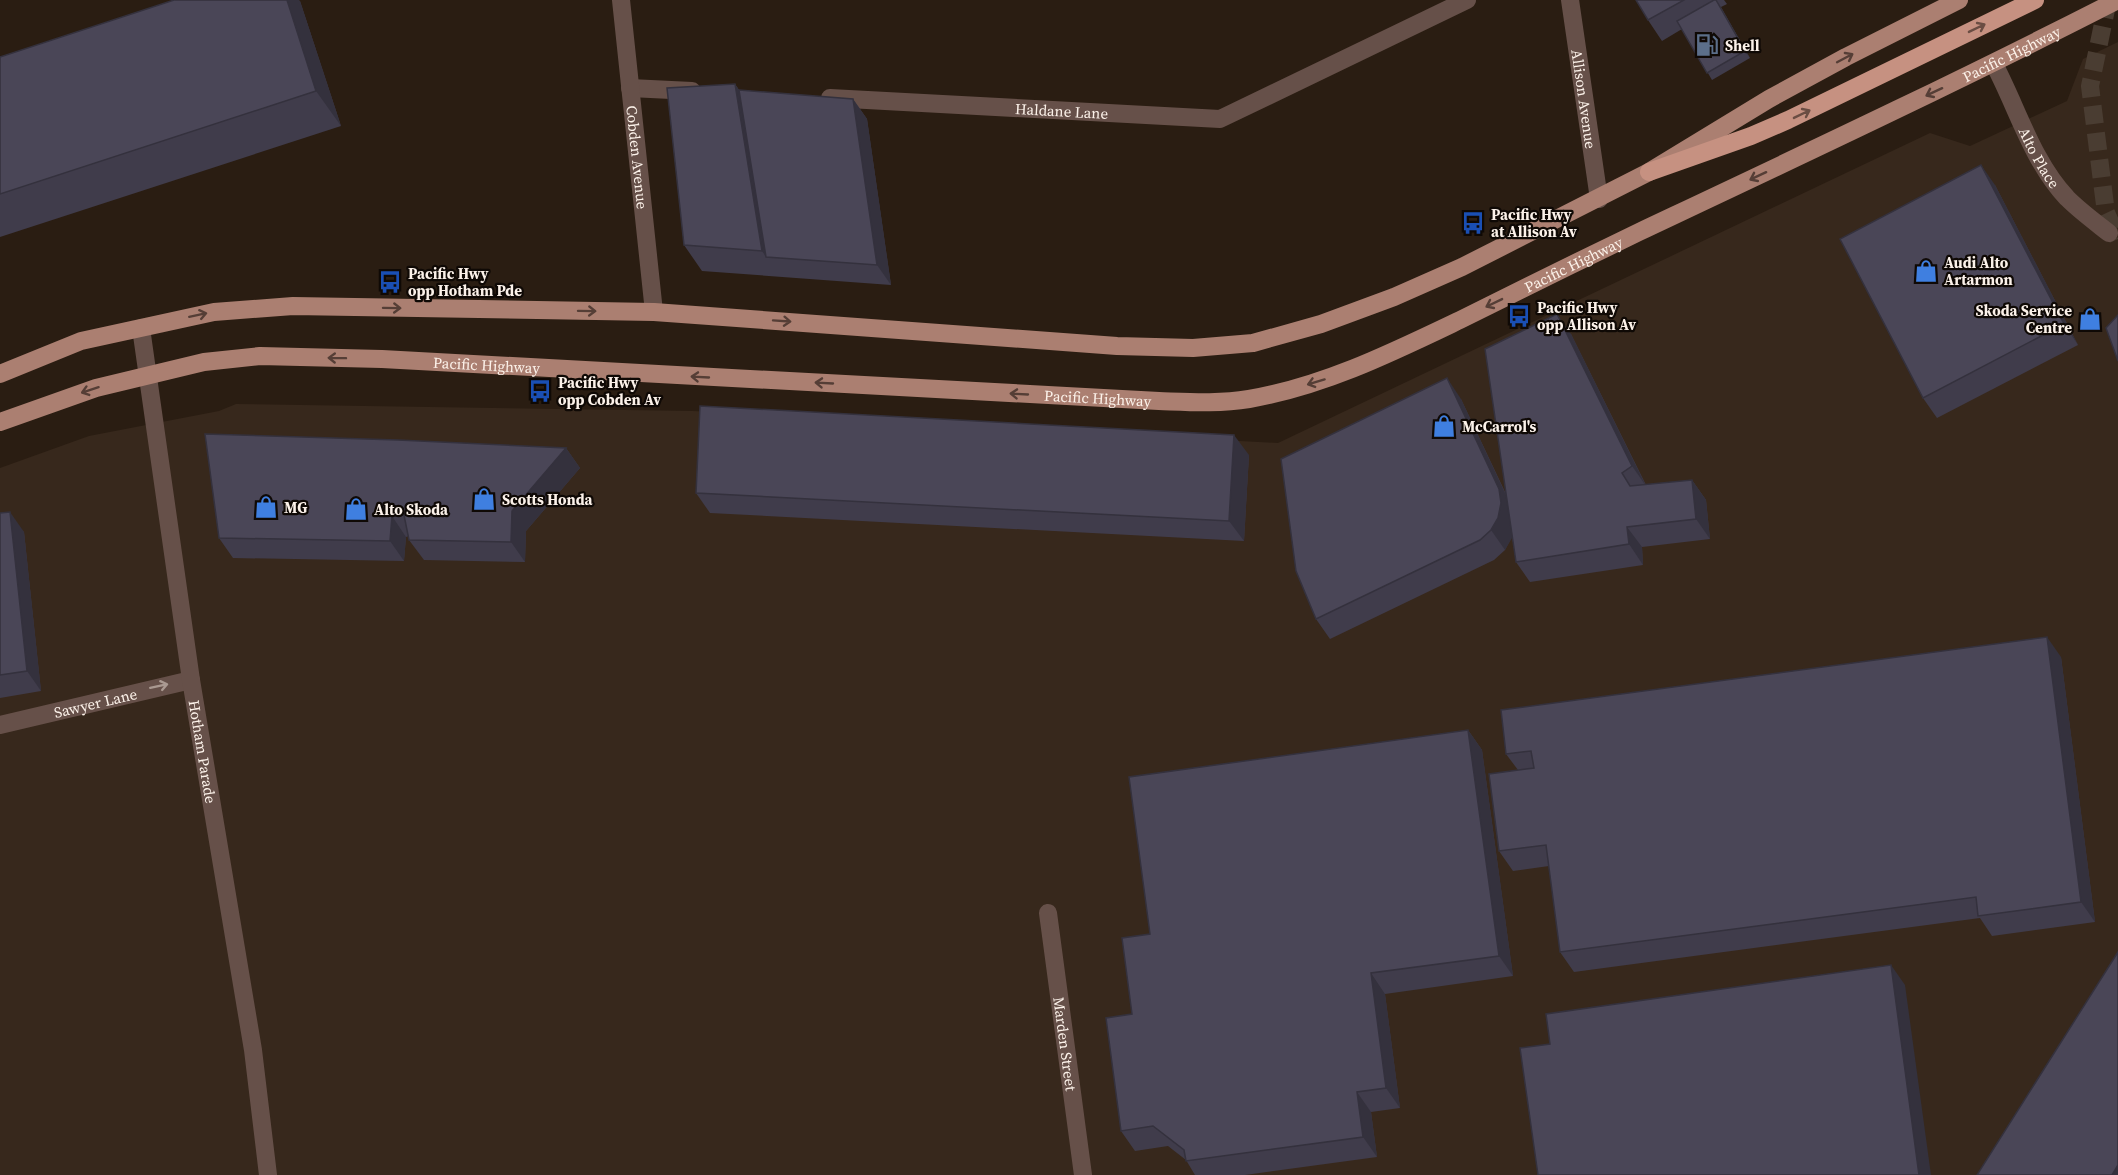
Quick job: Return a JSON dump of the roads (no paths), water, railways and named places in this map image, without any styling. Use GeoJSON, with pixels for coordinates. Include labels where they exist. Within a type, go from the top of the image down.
{"type":"FeatureCollection","features":[{"type":"Feature","properties":{"kind":"highway"},"geometry":{"type":"LineString","coordinates":[[1649,172],[1740,140],[1788,120],[2036,0]]}},
{"type":"Feature","properties":{"kind":"main road"},"geometry":{"type":"LineString","coordinates":[[0,374],[81,341],[214,312],[293,306],[654,312],[1117,346],[1193,348],[1253,343],[1322,324],[1394,297],[1462,267],[1599,199],[1649,172],[1769,99],[1959,0]]}},
{"type":"Feature","properties":{"kind":"main road","name":"Pacific Highway"},"geometry":{"type":"LineString","coordinates":[[0,422],[96,388],[147,375],[204,362],[260,356],[349,358],[1204,403],[1247,399],[1300,387],[1382,358],[1622,240],[1994,64],[2118,0]]}},
{"type":"Feature","properties":{"kind":"street","name":"Cobden Avenue"},"geometry":{"type":"LineString","coordinates":[[621,0],[654,312]]}},
{"type":"Feature","properties":{"kind":"street","name":"Haldane Lane"},"geometry":{"type":"LineString","coordinates":[[807,97],[1220,119],[1467,0]]}},
{"type":"Feature","properties":{"kind":"street","name":"Allison Avenue"},"geometry":{"type":"LineString","coordinates":[[1570,0],[1599,199]]}},
{"type":"Feature","properties":{"kind":"street","name":"Alto Place"},"geometry":{"type":"LineString","coordinates":[[1994,64],[2034,146],[2056,184],[2067,198],[2109,233]]}},
{"type":"Feature","properties":{"kind":"street"},"geometry":{"type":"LineString","coordinates":[[630,88],[713,92]]}},
{"type":"Feature","properties":{"kind":"street","name":"Hotham Parade"},"geometry":{"type":"LineString","coordinates":[[141,328],[191,680],[253,1050],[268,1175]]}},
{"type":"Feature","properties":{"kind":"street","name":"Sawyer Lane"},"geometry":{"type":"LineString","coordinates":[[0,725],[191,680]]}},
{"type":"Feature","properties":{"kind":"street","name":"Marden Street"},"geometry":{"type":"LineString","coordinates":[[1048,913],[1083,1175]]}},
{"type":"Feature","properties":{"kind":"tunnel"},"geometry":{"type":"LineString","coordinates":[[2108,0],[2090,86],[2106,213],[2118,239]]}},
{"type":"Feature","properties":{"kind":"place","name":"Shell"},"geometry":{"type":"Point","coordinates":[1707,45]}},
{"type":"Feature","properties":{"kind":"place","name":"Pacific Hwy at Allison Av"},"geometry":{"type":"Point","coordinates":[1473,223]}},
{"type":"Feature","properties":{"kind":"place","name":"Audi Alto Artarmon"},"geometry":{"type":"Point","coordinates":[1926,271]}},
{"type":"Feature","properties":{"kind":"place","name":"Pacific Hwy opp Hotham Pde"},"geometry":{"type":"Point","coordinates":[390,282]}},
{"type":"Feature","properties":{"kind":"place","name":"Pacific Hwy opp Allison Av"},"geometry":{"type":"Point","coordinates":[1519,316]}},
{"type":"Feature","properties":{"kind":"place","name":"Skoda Service Centre"},"geometry":{"type":"Point","coordinates":[2090,319]}},
{"type":"Feature","properties":{"kind":"place","name":"Pacific Hwy opp Cobden Av"},"geometry":{"type":"Point","coordinates":[540,391]}},
{"type":"Feature","properties":{"kind":"place","name":"McCarrol's"},"geometry":{"type":"Point","coordinates":[1444,426]}},
{"type":"Feature","properties":{"kind":"place","name":"Scotts Honda"},"geometry":{"type":"Point","coordinates":[484,499]}},
{"type":"Feature","properties":{"kind":"place","name":"MG"},"geometry":{"type":"Point","coordinates":[266,507]}},
{"type":"Feature","properties":{"kind":"place","name":"Alto Skoda"},"geometry":{"type":"Point","coordinates":[356,509]}}]}
